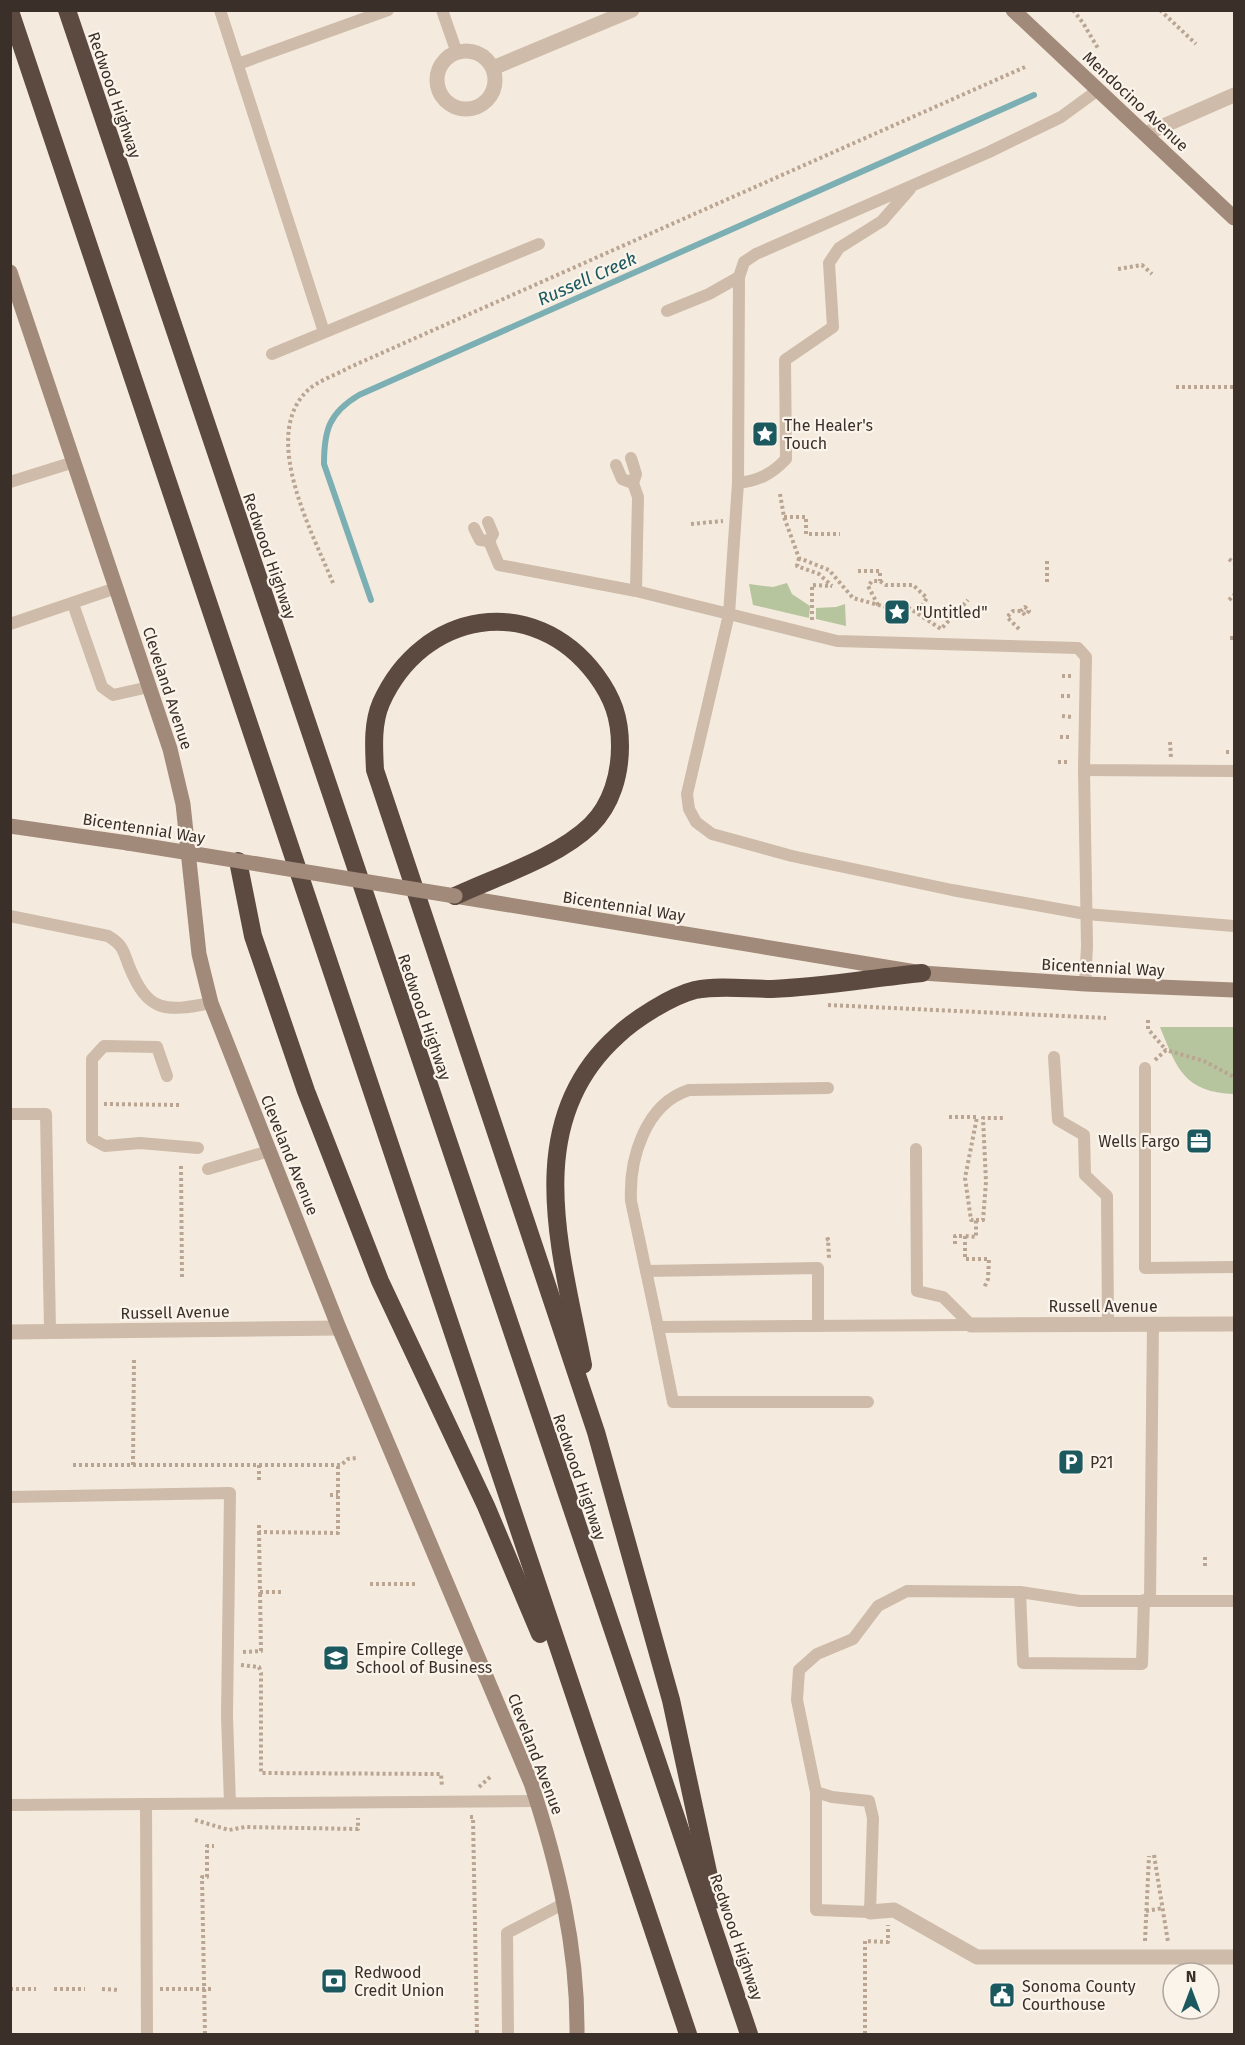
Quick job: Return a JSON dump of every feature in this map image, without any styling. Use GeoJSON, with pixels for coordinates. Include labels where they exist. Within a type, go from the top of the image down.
{"type":"FeatureCollection","features":[{"type":"Feature","properties":{"kind":"highway","name":"Redwood Highway"},"geometry":{"type":"LineString","coordinates":[[68,10],[75,38],[749,2034]]}},
{"type":"Feature","properties":{"kind":"highway"},"geometry":{"type":"LineString","coordinates":[[10,11],[628,1862],[688,2034]]}},
{"type":"Feature","properties":{"kind":"highway"},"geometry":{"type":"LineString","coordinates":[[455,896],[567,844],[593,823],[609,798],[620,768],[618,713],[605,688],[586,662],[563,643],[537,628],[507,622],[473,622],[444,633],[418,650],[397,675],[380,705],[374,739],[375,770],[596,1432],[671,1700],[732,1983]]}},
{"type":"Feature","properties":{"kind":"highway"},"geometry":{"type":"LineString","coordinates":[[238,861],[253,936],[306,1091],[380,1281],[486,1506],[533,1616],[628,1862]]}},
{"type":"Feature","properties":{"kind":"highway"},"geometry":{"type":"LineString","coordinates":[[596,1432],[554,1201],[554,1165],[561,1126],[571,1097],[586,1071],[605,1046],[627,1027],[656,1008],[694,990],[773,989],[922,973]]}},
{"type":"Feature","properties":{"kind":"main road","name":"Mendocino Avenue"},"geometry":{"type":"LineString","coordinates":[[1013,10],[1145,134],[1231,210]]}},
{"type":"Feature","properties":{"kind":"main road","name":"Cleveland Avenue"},"geometry":{"type":"LineString","coordinates":[[12,280],[170,749],[183,804],[199,954],[211,1003],[339,1328],[537,1801],[552,1847],[565,1903],[578,2000],[578,2034]]}},
{"type":"Feature","properties":{"kind":"main road","name":"Bicentennial Way"},"geometry":{"type":"LineString","coordinates":[[10,826],[128,843],[922,973],[1085,984],[1234,990]]}},
{"type":"Feature","properties":{"kind":"street"},"geometry":{"type":"LineString","coordinates":[[494,68],[632,10]]}},
{"type":"Feature","properties":{"kind":"street"},"geometry":{"type":"LineString","coordinates":[[471,51],[480,54],[494,68],[495,86],[486,102],[468,109],[458,108],[442,97],[437,79],[444,61],[457,53],[471,51]]}},
{"type":"Feature","properties":{"kind":"street"},"geometry":{"type":"LineString","coordinates":[[1145,134],[1234,94]]}},
{"type":"Feature","properties":{"kind":"street","name":"Russell Avenue"},"geometry":{"type":"LineString","coordinates":[[971,1325],[1234,1324]]}},
{"type":"Feature","properties":{"kind":"street","name":"Russell Avenue"},"geometry":{"type":"LineString","coordinates":[[10,1332],[339,1328]]}},
{"type":"Feature","properties":{"kind":"street"},"geometry":{"type":"LineString","coordinates":[[870,1912],[894,1910],[977,1957],[1234,1957]]}},
{"type":"Feature","properties":{"kind":"lane"},"geometry":{"type":"LineString","coordinates":[[220,10],[324,332]]}},
{"type":"Feature","properties":{"kind":"lane"},"geometry":{"type":"LineString","coordinates":[[238,64],[388,10]]}},
{"type":"Feature","properties":{"kind":"lane"},"geometry":{"type":"LineString","coordinates":[[442,10],[457,53]]}},
{"type":"Feature","properties":{"kind":"lane"},"geometry":{"type":"LineString","coordinates":[[1098,90],[1061,117],[756,254],[744,262],[739,277],[738,483],[729,614],[687,794],[689,809],[696,822],[712,834],[792,856],[952,890],[1086,914],[1234,926]]}},
{"type":"Feature","properties":{"kind":"lane"},"geometry":{"type":"LineString","coordinates":[[738,483],[756,481],[777,469],[786,459],[785,360],[833,327],[829,263],[839,248],[882,221],[913,185]]}},
{"type":"Feature","properties":{"kind":"lane"},"geometry":{"type":"LineString","coordinates":[[272,354],[538,244]]}},
{"type":"Feature","properties":{"kind":"lane"},"geometry":{"type":"LineString","coordinates":[[667,311],[709,294],[739,277]]}},
{"type":"Feature","properties":{"kind":"lane"},"geometry":{"type":"LineString","coordinates":[[631,458],[636,474],[633,483],[638,497],[636,591]]}},
{"type":"Feature","properties":{"kind":"lane"},"geometry":{"type":"LineString","coordinates":[[10,482],[74,462]]}},
{"type":"Feature","properties":{"kind":"lane"},"geometry":{"type":"LineString","coordinates":[[616,465],[622,479],[633,483]]}},
{"type":"Feature","properties":{"kind":"lane"},"geometry":{"type":"LineString","coordinates":[[488,522],[493,534],[489,541]]}},
{"type":"Feature","properties":{"kind":"lane"},"geometry":{"type":"LineString","coordinates":[[474,528],[480,540],[489,541]]}},
{"type":"Feature","properties":{"kind":"lane"},"geometry":{"type":"LineString","coordinates":[[489,541],[499,565],[636,591],[837,641],[1078,648],[1086,657],[1085,984]]}},
{"type":"Feature","properties":{"kind":"lane"},"geometry":{"type":"LineString","coordinates":[[10,624],[116,588]]}},
{"type":"Feature","properties":{"kind":"lane"},"geometry":{"type":"LineString","coordinates":[[74,604],[102,687],[113,695],[149,687]]}},
{"type":"Feature","properties":{"kind":"lane"},"geometry":{"type":"LineString","coordinates":[[1084,770],[1234,771]]}},
{"type":"Feature","properties":{"kind":"lane"},"geometry":{"type":"LineString","coordinates":[[10,916],[93,931],[114,939],[120,943],[137,985],[150,1003],[178,1010],[211,1003]]}},
{"type":"Feature","properties":{"kind":"lane"},"geometry":{"type":"LineString","coordinates":[[167,1076],[156,1047],[104,1046],[92,1059],[92,1139],[105,1146],[140,1143],[198,1148]]}},
{"type":"Feature","properties":{"kind":"lane"},"geometry":{"type":"LineString","coordinates":[[1054,1057],[1058,1120],[1084,1135],[1085,1175],[1107,1196],[1108,1324]]}},
{"type":"Feature","properties":{"kind":"lane"},"geometry":{"type":"LineString","coordinates":[[1145,1068],[1145,1268],[1234,1267]]}},
{"type":"Feature","properties":{"kind":"lane"},"geometry":{"type":"LineString","coordinates":[[828,1088],[689,1090],[673,1095],[658,1111],[642,1138],[632,1165],[631,1201],[673,1402],[868,1402]]}},
{"type":"Feature","properties":{"kind":"lane"},"geometry":{"type":"LineString","coordinates":[[10,1114],[46,1113],[50,1331]]}},
{"type":"Feature","properties":{"kind":"lane"},"geometry":{"type":"LineString","coordinates":[[916,1149],[917,1291],[943,1297],[971,1325]]}},
{"type":"Feature","properties":{"kind":"lane"},"geometry":{"type":"LineString","coordinates":[[208,1169],[269,1151]]}},
{"type":"Feature","properties":{"kind":"lane"},"geometry":{"type":"LineString","coordinates":[[646,1270],[818,1268],[818,1326]]}},
{"type":"Feature","properties":{"kind":"lane"},"geometry":{"type":"LineString","coordinates":[[1020,1592],[1023,1663],[1142,1664],[1147,1600],[1153,1324]]}},
{"type":"Feature","properties":{"kind":"lane"},"geometry":{"type":"LineString","coordinates":[[658,1327],[971,1325]]}},
{"type":"Feature","properties":{"kind":"lane"},"geometry":{"type":"LineString","coordinates":[[10,1497],[230,1494],[227,1716],[230,1803]]}},
{"type":"Feature","properties":{"kind":"lane"},"geometry":{"type":"LineString","coordinates":[[816,1792],[832,1797],[868,1801],[873,1818],[870,1912],[816,1910],[816,1792],[797,1700],[799,1670],[817,1654],[853,1639],[878,1606],[907,1591],[1020,1592],[1080,1601],[1234,1601]]}},
{"type":"Feature","properties":{"kind":"lane"},"geometry":{"type":"LineString","coordinates":[[10,1805],[537,1801]]}},
{"type":"Feature","properties":{"kind":"lane"},"geometry":{"type":"LineString","coordinates":[[146,1804],[147,2034]]}},
{"type":"Feature","properties":{"kind":"lane"},"geometry":{"type":"LineString","coordinates":[[508,2034],[507,1933],[565,1903]]}},
{"type":"Feature","properties":{"kind":"path"},"geometry":{"type":"LineString","coordinates":[[1073,10],[1099,51]]}},
{"type":"Feature","properties":{"kind":"path"},"geometry":{"type":"LineString","coordinates":[[1160,10],[1196,44]]}},
{"type":"Feature","properties":{"kind":"path"},"geometry":{"type":"LineString","coordinates":[[333,583],[294,485],[288,443],[294,412],[308,391],[348,368],[1025,67]]}},
{"type":"Feature","properties":{"kind":"path"},"geometry":{"type":"LineString","coordinates":[[1118,269],[1142,265],[1152,274]]}},
{"type":"Feature","properties":{"kind":"path"},"geometry":{"type":"LineString","coordinates":[[1176,387],[1234,387]]}},
{"type":"Feature","properties":{"kind":"path"},"geometry":{"type":"LineString","coordinates":[[780,494],[784,517],[799,558],[797,566],[819,574],[832,586],[812,585],[812,621]]}},
{"type":"Feature","properties":{"kind":"path"},"geometry":{"type":"LineString","coordinates":[[784,517],[806,517],[806,534],[840,534]]}},
{"type":"Feature","properties":{"kind":"path"},"geometry":{"type":"LineString","coordinates":[[690,524],[727,520]]}},
{"type":"Feature","properties":{"kind":"path"},"geometry":{"type":"LineString","coordinates":[[799,558],[829,570],[853,598],[879,606],[909,608],[941,629],[968,600]]}},
{"type":"Feature","properties":{"kind":"path"},"geometry":{"type":"LineString","coordinates":[[1229,558],[1234,563]]}},
{"type":"Feature","properties":{"kind":"path"},"geometry":{"type":"LineString","coordinates":[[1047,561],[1047,584]]}},
{"type":"Feature","properties":{"kind":"path"},"geometry":{"type":"LineString","coordinates":[[858,571],[880,571],[880,581]]}},
{"type":"Feature","properties":{"kind":"path"},"geometry":{"type":"LineString","coordinates":[[879,606],[867,586],[872,581],[880,581],[886,585],[913,585],[927,598],[918,612]]}},
{"type":"Feature","properties":{"kind":"path"},"geometry":{"type":"LineString","coordinates":[[1229,600],[1234,595]]}},
{"type":"Feature","properties":{"kind":"path"},"geometry":{"type":"LineString","coordinates":[[1019,628],[1007,617],[1013,611],[1021,611]]}},
{"type":"Feature","properties":{"kind":"path"},"geometry":{"type":"LineString","coordinates":[[1062,676],[1072,676]]}},
{"type":"Feature","properties":{"kind":"path"},"geometry":{"type":"LineString","coordinates":[[1061,696],[1072,696]]}},
{"type":"Feature","properties":{"kind":"path"},"geometry":{"type":"LineString","coordinates":[[1062,716],[1072,717]]}},
{"type":"Feature","properties":{"kind":"path"},"geometry":{"type":"LineString","coordinates":[[1060,737],[1072,737]]}},
{"type":"Feature","properties":{"kind":"path"},"geometry":{"type":"LineString","coordinates":[[1170,742],[1171,757]]}},
{"type":"Feature","properties":{"kind":"path"},"geometry":{"type":"LineString","coordinates":[[1058,762],[1073,762]]}},
{"type":"Feature","properties":{"kind":"path"},"geometry":{"type":"LineString","coordinates":[[825,1004],[1106,1018]]}},
{"type":"Feature","properties":{"kind":"path"},"geometry":{"type":"LineString","coordinates":[[1148,1020],[1148,1029],[1166,1050],[1204,1061],[1234,1077]]}},
{"type":"Feature","properties":{"kind":"path"},"geometry":{"type":"LineString","coordinates":[[1145,1068],[1166,1050]]}},
{"type":"Feature","properties":{"kind":"path"},"geometry":{"type":"LineString","coordinates":[[98,1104],[179,1105]]}},
{"type":"Feature","properties":{"kind":"path"},"geometry":{"type":"LineString","coordinates":[[949,1117],[1003,1118]]}},
{"type":"Feature","properties":{"kind":"path"},"geometry":{"type":"LineString","coordinates":[[977,1117],[965,1178],[971,1220],[983,1220],[985,1192],[983,1118]]}},
{"type":"Feature","properties":{"kind":"path"},"geometry":{"type":"LineString","coordinates":[[181,1166],[182,1279]]}},
{"type":"Feature","properties":{"kind":"path"},"geometry":{"type":"LineString","coordinates":[[955,1244],[955,1236],[976,1237],[976,1220]]}},
{"type":"Feature","properties":{"kind":"path"},"geometry":{"type":"LineString","coordinates":[[965,1236],[965,1258],[989,1259],[988,1279],[984,1288]]}},
{"type":"Feature","properties":{"kind":"path"},"geometry":{"type":"LineString","coordinates":[[826,1240],[828,1239],[829,1262]]}},
{"type":"Feature","properties":{"kind":"path"},"geometry":{"type":"LineString","coordinates":[[134,1359],[134,1465]]}},
{"type":"Feature","properties":{"kind":"path"},"geometry":{"type":"LineString","coordinates":[[73,1465],[339,1465],[348,1459],[356,1458]]}},
{"type":"Feature","properties":{"kind":"path"},"geometry":{"type":"LineString","coordinates":[[259,1465],[259,1480]]}},
{"type":"Feature","properties":{"kind":"path"},"geometry":{"type":"LineString","coordinates":[[259,1532],[338,1533],[339,1465]]}},
{"type":"Feature","properties":{"kind":"path"},"geometry":{"type":"LineString","coordinates":[[330,1495],[338,1495]]}},
{"type":"Feature","properties":{"kind":"path"},"geometry":{"type":"LineString","coordinates":[[259,1525],[261,1651],[239,1652],[239,1665],[259,1667],[261,1673],[261,1773],[441,1773],[441,1787],[451,1787]]}},
{"type":"Feature","properties":{"kind":"path"},"geometry":{"type":"LineString","coordinates":[[1205,1557],[1205,1566]]}},
{"type":"Feature","properties":{"kind":"path"},"geometry":{"type":"LineString","coordinates":[[370,1584],[417,1584]]}},
{"type":"Feature","properties":{"kind":"path"},"geometry":{"type":"LineString","coordinates":[[260,1592],[282,1592]]}},
{"type":"Feature","properties":{"kind":"path"},"geometry":{"type":"LineString","coordinates":[[470,1787],[480,1787],[490,1777]]}},
{"type":"Feature","properties":{"kind":"path"},"geometry":{"type":"LineString","coordinates":[[462,1817],[473,1817],[477,2034]]}},
{"type":"Feature","properties":{"kind":"path"},"geometry":{"type":"LineString","coordinates":[[211,1818],[188,1818],[229,1830],[244,1827],[358,1829],[358,1818]]}},
{"type":"Feature","properties":{"kind":"path"},"geometry":{"type":"LineString","coordinates":[[347,1818],[370,1818]]}},
{"type":"Feature","properties":{"kind":"path"},"geometry":{"type":"LineString","coordinates":[[205,2034],[202,1877],[207,1877],[207,1846],[214,1846]]}},
{"type":"Feature","properties":{"kind":"path"},"geometry":{"type":"LineString","coordinates":[[1144,1957],[1151,1856],[1157,1874],[1171,1957]]}},
{"type":"Feature","properties":{"kind":"path"},"geometry":{"type":"LineString","coordinates":[[1148,1876],[1157,1874]]}},
{"type":"Feature","properties":{"kind":"path"},"geometry":{"type":"LineString","coordinates":[[1146,1911],[1163,1908]]}},
{"type":"Feature","properties":{"kind":"path"},"geometry":{"type":"LineString","coordinates":[[865,2034],[865,1941],[888,1942],[888,1911]]}},
{"type":"Feature","properties":{"kind":"path"},"geometry":{"type":"LineString","coordinates":[[159,1978],[159,2001]]}},
{"type":"Feature","properties":{"kind":"path"},"geometry":{"type":"LineString","coordinates":[[10,1989],[36,1989]]}},
{"type":"Feature","properties":{"kind":"path"},"geometry":{"type":"LineString","coordinates":[[54,1989],[85,1989]]}},
{"type":"Feature","properties":{"kind":"path"},"geometry":{"type":"LineString","coordinates":[[102,1989],[120,1989]]}},
{"type":"Feature","properties":{"kind":"path"},"geometry":{"type":"LineString","coordinates":[[159,1989],[213,1989]]}},
{"type":"Feature","properties":{"kind":"green space"},"geometry":{"type":"Polygon","coordinates":[[[787,583],[792,594],[810,606],[809,618],[753,605],[749,584],[773,587],[787,583]]]}},
{"type":"Feature","properties":{"kind":"green space"},"geometry":{"type":"Polygon","coordinates":[[[845,604],[846,626],[816,619],[816,608],[845,604]]]}},
{"type":"Feature","properties":{"kind":"green space"},"geometry":{"type":"Polygon","coordinates":[[[1160,1027],[1234,1027],[1234,1094],[1204,1089],[1185,1076],[1172,1055],[1160,1027]]]}},
{"type":"Feature","properties":{"kind":"waterway","name":"Russell Creek"},"geometry":{"type":"LineString","coordinates":[[371,600],[324,464],[325,441],[330,424],[349,402],[359,395],[1034,95]]}},
{"type":"Feature","properties":{"kind":"place","name":"The Healer's Touch"},"geometry":{"type":"Point","coordinates":[765,434]}},
{"type":"Feature","properties":{"kind":"place","name":"\"Untitled\""},"geometry":{"type":"Point","coordinates":[897,612]}},
{"type":"Feature","properties":{"kind":"place","name":"Wells Fargo"},"geometry":{"type":"Point","coordinates":[1199,1141]}},
{"type":"Feature","properties":{"kind":"place","name":"P21"},"geometry":{"type":"Point","coordinates":[1071,1462]}},
{"type":"Feature","properties":{"kind":"place","name":"Empire College School of Business"},"geometry":{"type":"Point","coordinates":[336,1658]}},
{"type":"Feature","properties":{"kind":"place","name":"Redwood Credit Union"},"geometry":{"type":"Point","coordinates":[334,1981]}},
{"type":"Feature","properties":{"kind":"place","name":"Sonoma County Courthouse"},"geometry":{"type":"Point","coordinates":[1002,1995]}}]}
